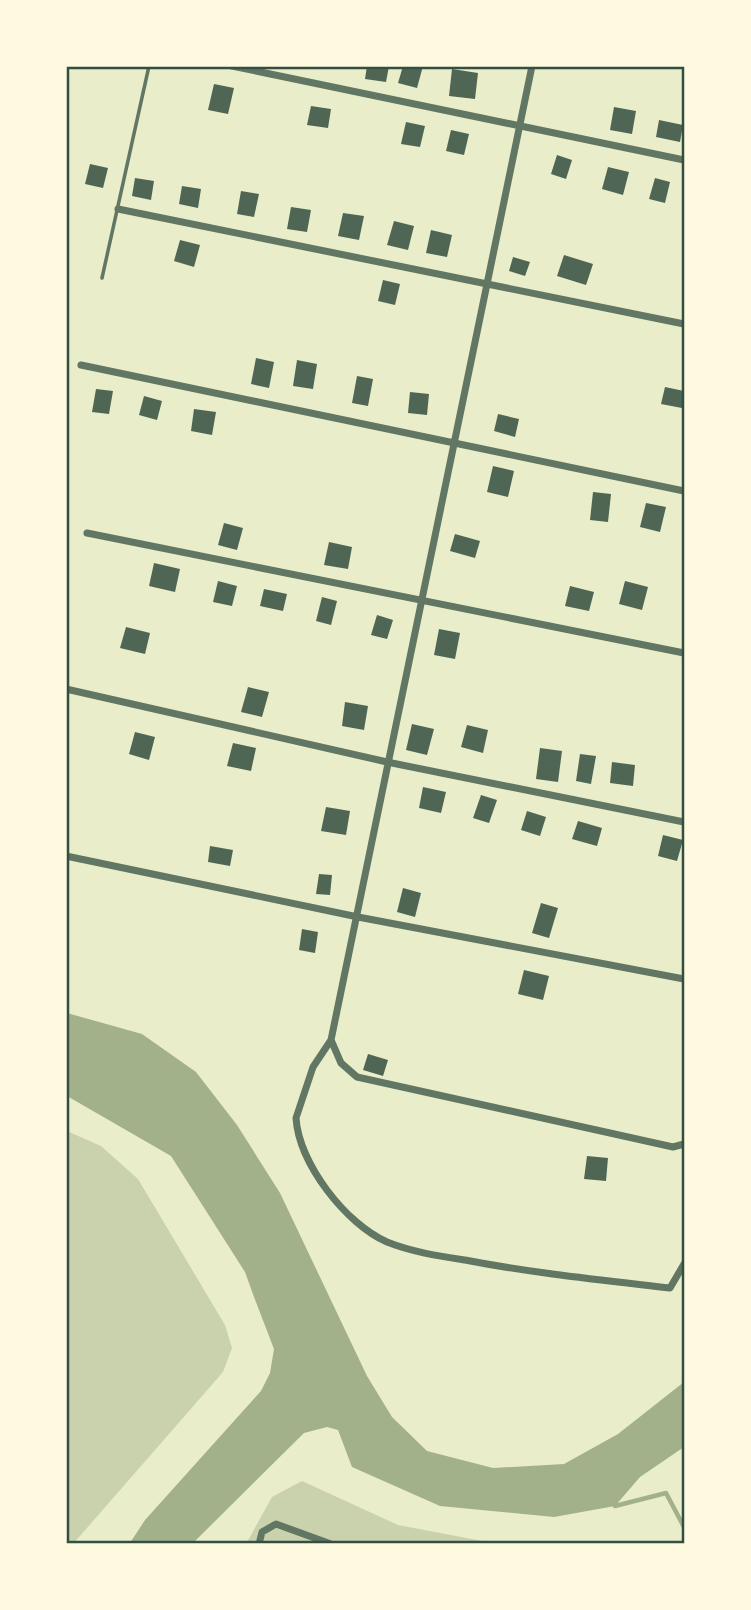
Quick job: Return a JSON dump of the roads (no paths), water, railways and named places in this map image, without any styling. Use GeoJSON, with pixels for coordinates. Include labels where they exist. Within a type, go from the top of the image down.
{"type":"FeatureCollection","features":[{"type":"Feature","properties":{"kind":"street"},"geometry":{"type":"LineString","coordinates":[[232,66],[684,160]]}},
{"type":"Feature","properties":{"kind":"street"},"geometry":{"type":"LineString","coordinates":[[532,66],[425,598],[387,762],[358,918],[331,1040],[313,1067],[296,1118],[296,1127],[316,1174],[334,1199],[359,1224],[385,1241],[410,1250],[497,1267],[670,1288],[684,1264]]}},
{"type":"Feature","properties":{"kind":"street"},"geometry":{"type":"LineString","coordinates":[[118,209],[684,324]]}},
{"type":"Feature","properties":{"kind":"street"},"geometry":{"type":"LineString","coordinates":[[81,365],[684,491]]}},
{"type":"Feature","properties":{"kind":"street"},"geometry":{"type":"LineString","coordinates":[[87,533],[425,598],[684,653]]}},
{"type":"Feature","properties":{"kind":"street"},"geometry":{"type":"LineString","coordinates":[[66,690],[387,762],[684,822]]}},
{"type":"Feature","properties":{"kind":"street"},"geometry":{"type":"LineString","coordinates":[[66,856],[358,918],[684,979]]}},
{"type":"Feature","properties":{"kind":"street"},"geometry":{"type":"LineString","coordinates":[[331,1040],[341,1063],[357,1077],[673,1147],[684,1144]]}},
{"type":"Feature","properties":{"kind":"street"},"geometry":{"type":"LineString","coordinates":[[259,1544],[262,1532],[276,1524],[331,1544]]}},
{"type":"Feature","properties":{"kind":"lane"},"geometry":{"type":"LineString","coordinates":[[102,278],[149,66]]}},
{"type":"Feature","properties":{"kind":"waterway"},"geometry":{"type":"LineString","coordinates":[[615,1506],[666,1493],[684,1527]]}}]}
